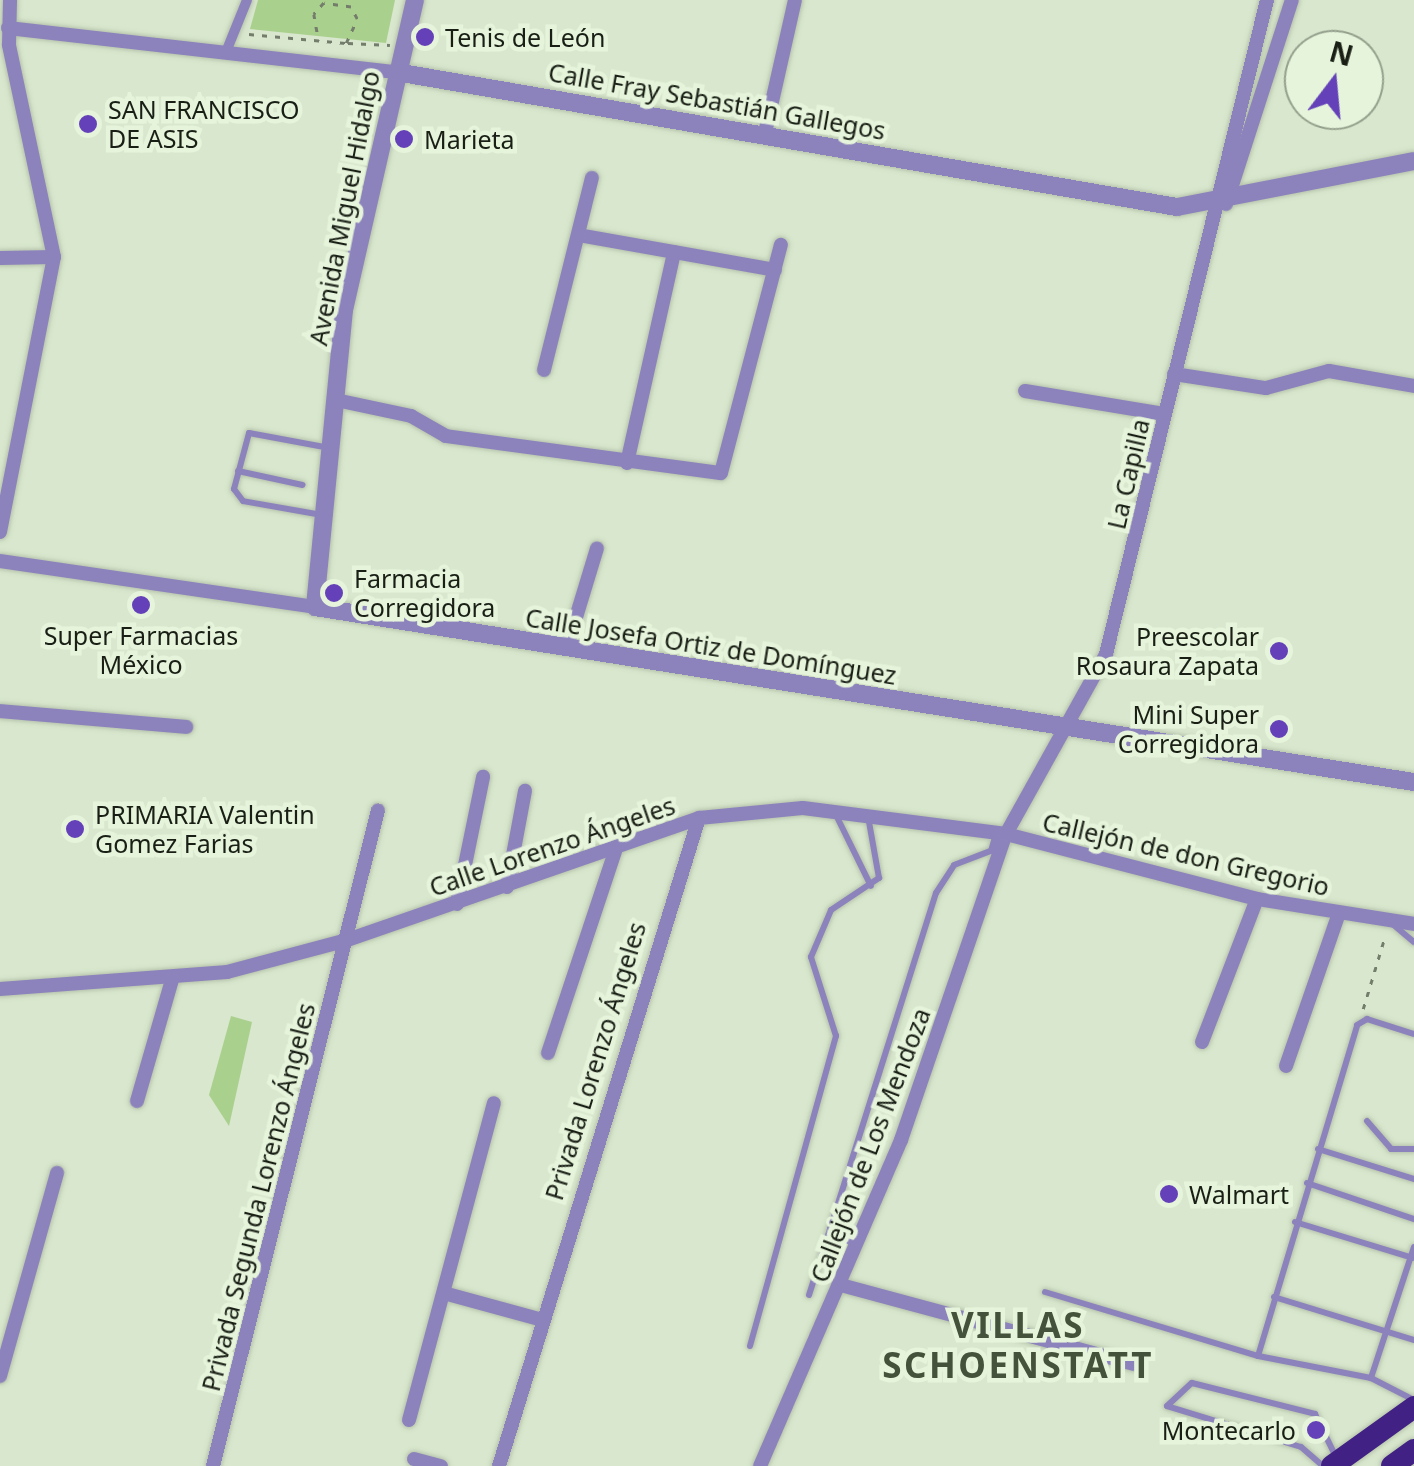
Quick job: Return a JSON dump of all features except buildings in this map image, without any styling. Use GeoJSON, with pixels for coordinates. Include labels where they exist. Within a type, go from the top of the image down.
{"type":"FeatureCollection","features":[{"type":"Feature","properties":{"kind":"highway"},"geometry":{"type":"LineString","coordinates":[[1332,1464],[1414,1403]]}},
{"type":"Feature","properties":{"kind":"street"},"geometry":{"type":"LineString","coordinates":[[0,532],[54,256],[4,28],[10,0]]}},
{"type":"Feature","properties":{"kind":"street"},"geometry":{"type":"LineString","coordinates":[[226,52],[238,33],[247,0]]}},
{"type":"Feature","properties":{"kind":"street","name":"Avenida Miguel Hidalgo"},"geometry":{"type":"LineString","coordinates":[[314,607],[344,310],[415,0]]}},
{"type":"Feature","properties":{"kind":"street"},"geometry":{"type":"LineString","coordinates":[[764,134],[795,0]]}},
{"type":"Feature","properties":{"kind":"street"},"geometry":{"type":"LineString","coordinates":[[1218,209],[1268,0]]}},
{"type":"Feature","properties":{"kind":"street"},"geometry":{"type":"LineString","coordinates":[[1218,209],[1292,0]]}},
{"type":"Feature","properties":{"kind":"street","name":"Calle Fray Sebastián Gallegos"},"geometry":{"type":"LineString","coordinates":[[4,28],[396,72],[1176,207],[1218,209],[1414,162]]}},
{"type":"Feature","properties":{"kind":"street"},"geometry":{"type":"LineString","coordinates":[[544,370],[592,178]]}},
{"type":"Feature","properties":{"kind":"street","name":"La Capilla"},"geometry":{"type":"LineString","coordinates":[[1068,731],[1106,654],[1218,209]]}},
{"type":"Feature","properties":{"kind":"street"},"geometry":{"type":"LineString","coordinates":[[579,235],[775,270]]}},
{"type":"Feature","properties":{"kind":"street"},"geometry":{"type":"LineString","coordinates":[[336,400],[411,416],[446,436],[721,473],[781,245]]}},
{"type":"Feature","properties":{"kind":"street"},"geometry":{"type":"LineString","coordinates":[[627,463],[674,252]]}},
{"type":"Feature","properties":{"kind":"street"},"geometry":{"type":"LineString","coordinates":[[0,258],[54,256]]}},
{"type":"Feature","properties":{"kind":"street"},"geometry":{"type":"LineString","coordinates":[[1174,374],[1266,388],[1329,372],[1414,386]]}},
{"type":"Feature","properties":{"kind":"street"},"geometry":{"type":"LineString","coordinates":[[1397,382],[1414,377]]}},
{"type":"Feature","properties":{"kind":"street"},"geometry":{"type":"LineString","coordinates":[[1024,391],[1164,414]]}},
{"type":"Feature","properties":{"kind":"street"},"geometry":{"type":"LineString","coordinates":[[567,647],[597,548]]}},
{"type":"Feature","properties":{"kind":"street","name":"Calle Josefa Ortiz de Domínguez"},"geometry":{"type":"LineString","coordinates":[[0,561],[567,647],[1068,731],[1414,782]]}},
{"type":"Feature","properties":{"kind":"street"},"geometry":{"type":"LineString","coordinates":[[0,711],[186,727]]}},
{"type":"Feature","properties":{"kind":"street"},"geometry":{"type":"LineString","coordinates":[[1001,833],[1068,731]]}},
{"type":"Feature","properties":{"kind":"street"},"geometry":{"type":"LineString","coordinates":[[457,904],[483,777]]}},
{"type":"Feature","properties":{"kind":"street"},"geometry":{"type":"LineString","coordinates":[[508,887],[525,791]]}},
{"type":"Feature","properties":{"kind":"street","name":"Privada Segunda Lorenzo Ángeles"},"geometry":{"type":"LineString","coordinates":[[213,1466],[378,810]]}},
{"type":"Feature","properties":{"kind":"street","name":"Calle Lorenzo Ángeles"},"geometry":{"type":"LineString","coordinates":[[0,989],[172,980],[347,940],[699,818],[834,812],[1001,833]]}},
{"type":"Feature","properties":{"kind":"street","name":"Privada Lorenzo Ángeles"},"geometry":{"type":"LineString","coordinates":[[499,1466],[539,1319],[699,818]]}},
{"type":"Feature","properties":{"kind":"street","name":"Callejón de don Gregorio"},"geometry":{"type":"LineString","coordinates":[[1001,833],[1257,899],[1414,924]]}},
{"type":"Feature","properties":{"kind":"street","name":"Callejón de Los Mendoza"},"geometry":{"type":"LineString","coordinates":[[760,1466],[858,1247],[1001,833]]}},
{"type":"Feature","properties":{"kind":"street"},"geometry":{"type":"LineString","coordinates":[[548,1053],[616,848]]}},
{"type":"Feature","properties":{"kind":"street"},"geometry":{"type":"LineString","coordinates":[[1202,1042],[1257,899]]}},
{"type":"Feature","properties":{"kind":"street"},"geometry":{"type":"LineString","coordinates":[[1286,1066],[1339,913]]}},
{"type":"Feature","properties":{"kind":"street"},"geometry":{"type":"LineString","coordinates":[[136,1101],[172,980]]}},
{"type":"Feature","properties":{"kind":"street"},"geometry":{"type":"LineString","coordinates":[[409,1420],[494,1103]]}},
{"type":"Feature","properties":{"kind":"street"},"geometry":{"type":"LineString","coordinates":[[0,1376],[57,1173]]}},
{"type":"Feature","properties":{"kind":"street"},"geometry":{"type":"LineString","coordinates":[[841,1286],[1134,1364]]}},
{"type":"Feature","properties":{"kind":"street"},"geometry":{"type":"LineString","coordinates":[[444,1293],[539,1319]]}},
{"type":"Feature","properties":{"kind":"street"},"geometry":{"type":"LineString","coordinates":[[414,1459],[441,1466]]}},
{"type":"Feature","properties":{"kind":"lane"},"geometry":{"type":"LineString","coordinates":[[324,516],[243,500],[234,489],[249,434],[331,449]]}},
{"type":"Feature","properties":{"kind":"lane"},"geometry":{"type":"LineString","coordinates":[[238,471],[303,485]]}},
{"type":"Feature","properties":{"kind":"lane"},"geometry":{"type":"LineString","coordinates":[[834,812],[871,886]]}},
{"type":"Feature","properties":{"kind":"lane"},"geometry":{"type":"LineString","coordinates":[[750,1346],[836,1036],[810,958],[830,910],[871,886],[881,870],[868,816]]}},
{"type":"Feature","properties":{"kind":"lane"},"geometry":{"type":"LineString","coordinates":[[810,1295],[936,893],[954,865],[991,851],[1001,833]]}},
{"type":"Feature","properties":{"kind":"lane"},"geometry":{"type":"LineString","coordinates":[[1390,920],[1414,942]]}},
{"type":"Feature","properties":{"kind":"lane"},"geometry":{"type":"LineString","coordinates":[[1258,1356],[1294,1222],[1360,1020],[1414,1034]]}},
{"type":"Feature","properties":{"kind":"lane"},"geometry":{"type":"LineString","coordinates":[[1367,1121],[1391,1149],[1414,1149]]}},
{"type":"Feature","properties":{"kind":"lane"},"geometry":{"type":"LineString","coordinates":[[1318,1149],[1414,1179]]}},
{"type":"Feature","properties":{"kind":"lane"},"geometry":{"type":"LineString","coordinates":[[1307,1183],[1414,1219]]}},
{"type":"Feature","properties":{"kind":"lane"},"geometry":{"type":"LineString","coordinates":[[1294,1222],[1412,1258]]}},
{"type":"Feature","properties":{"kind":"lane"},"geometry":{"type":"LineString","coordinates":[[830,1229],[858,1247]]}},
{"type":"Feature","properties":{"kind":"lane"},"geometry":{"type":"LineString","coordinates":[[1371,1378],[1414,1247]]}},
{"type":"Feature","properties":{"kind":"lane"},"geometry":{"type":"LineString","coordinates":[[1045,1292],[1258,1356],[1371,1378],[1414,1403]]}},
{"type":"Feature","properties":{"kind":"lane"},"geometry":{"type":"LineString","coordinates":[[1274,1297],[1414,1340]]}},
{"type":"Feature","properties":{"kind":"lane"},"geometry":{"type":"LineString","coordinates":[[1192,1382],[1316,1414],[1332,1464],[1301,1446],[1168,1406],[1192,1382]]}},
{"type":"Feature","properties":{"kind":"path"},"geometry":{"type":"LineString","coordinates":[[320,40],[314,14],[339,0],[357,20],[346,43]]}},
{"type":"Feature","properties":{"kind":"path"},"geometry":{"type":"LineString","coordinates":[[238,33],[402,46]]}},
{"type":"Feature","properties":{"kind":"path"},"geometry":{"type":"LineString","coordinates":[[1360,1020],[1390,920]]}},
{"type":"Feature","properties":{"kind":"green space"},"geometry":{"type":"Polygon","coordinates":[[[258,0],[395,0],[386,43],[250,29],[258,0]]]}},
{"type":"Feature","properties":{"kind":"green space"},"geometry":{"type":"Polygon","coordinates":[[[231,1016],[252,1022],[229,1126],[209,1095],[231,1016]]]}},
{"type":"Feature","properties":{"kind":"place","name":"Tenis de León"},"geometry":{"type":"Point","coordinates":[425,37]}},
{"type":"Feature","properties":{"kind":"place","name":"SAN FRANCISCO DE ASIS"},"geometry":{"type":"Point","coordinates":[88,124]}},
{"type":"Feature","properties":{"kind":"place","name":"Marieta"},"geometry":{"type":"Point","coordinates":[404,139]}},
{"type":"Feature","properties":{"kind":"place","name":"Farmacia Corregidora"},"geometry":{"type":"Point","coordinates":[334,593]}},
{"type":"Feature","properties":{"kind":"place","name":"Super Farmacias México"},"geometry":{"type":"Point","coordinates":[141,605]}},
{"type":"Feature","properties":{"kind":"place","name":"Preescolar Rosaura Zapata"},"geometry":{"type":"Point","coordinates":[1279,651]}},
{"type":"Feature","properties":{"kind":"place","name":"Mini Super Corregidora"},"geometry":{"type":"Point","coordinates":[1279,729]}},
{"type":"Feature","properties":{"kind":"place","name":"PRIMARIA Valentin Gomez Farias"},"geometry":{"type":"Point","coordinates":[75,829]}},
{"type":"Feature","properties":{"kind":"place","name":"Walmart"},"geometry":{"type":"Point","coordinates":[1169,1194]}},
{"type":"Feature","properties":{"kind":"place","name":"Montecarlo"},"geometry":{"type":"Point","coordinates":[1316,1430]}},
{"type":"Feature","properties":{"kind":"district","name":"VILLAS SCHOENSTATT"},"geometry":{"type":"Point","coordinates":[1018,1345]}}]}
